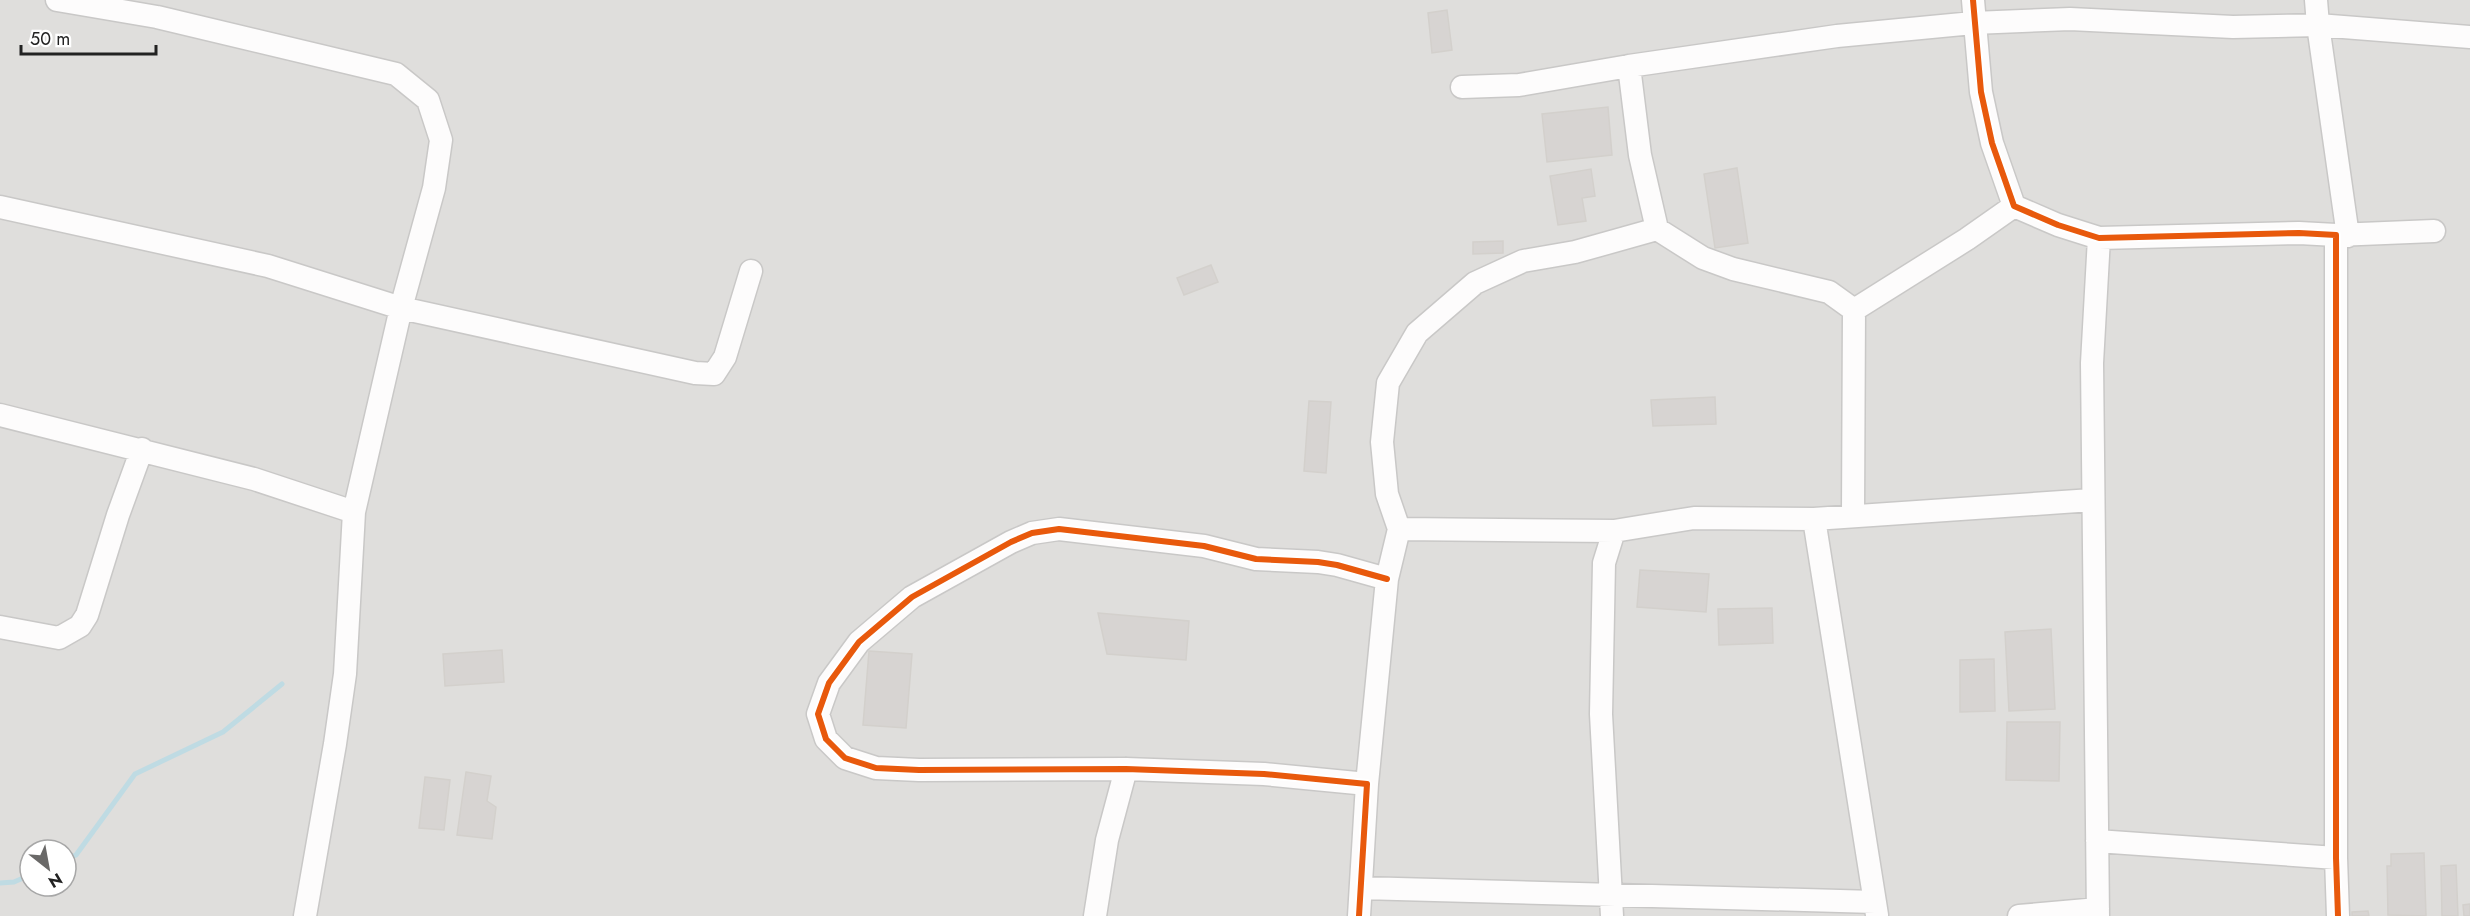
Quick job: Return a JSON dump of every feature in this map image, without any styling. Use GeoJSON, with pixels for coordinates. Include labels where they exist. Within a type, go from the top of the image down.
{"type":"FeatureCollection","features":[{"type":"Feature","properties":{"kind":"street"},"geometry":{"type":"LineString","coordinates":[[57,0],[160,9],[396,74],[428,100],[441,140],[434,188],[401,309],[354,512],[345,674],[305,916]]}},
{"type":"Feature","properties":{"kind":"street"},"geometry":{"type":"LineString","coordinates":[[1973,0],[1973,23],[1981,92],[1992,143],[2014,206],[2058,225],[2099,238],[2299,233],[2342,236],[2434,231]]}},
{"type":"Feature","properties":{"kind":"street"},"geometry":{"type":"LineString","coordinates":[[2316,0],[2342,236],[2336,858],[2338,916]]}},
{"type":"Feature","properties":{"kind":"street"},"geometry":{"type":"LineString","coordinates":[[1462,87],[1519,85],[1629,66],[1837,36],[1973,23],[2070,19],[2233,27],[2318,25],[2470,37]]}},
{"type":"Feature","properties":{"kind":"street"},"geometry":{"type":"LineString","coordinates":[[1629,66],[1640,155],[1657,229],[1703,258],[1733,269],[1829,292],[1854,310]]}},
{"type":"Feature","properties":{"kind":"street"},"geometry":{"type":"LineString","coordinates":[[1854,310],[2014,206]]}},
{"type":"Feature","properties":{"kind":"street"},"geometry":{"type":"LineString","coordinates":[[0,207],[268,266],[401,309],[695,373],[714,374],[725,357],[751,272]]}},
{"type":"Feature","properties":{"kind":"street"},"geometry":{"type":"LineString","coordinates":[[1359,916],[1367,784],[1387,579],[1399,529],[1387,494],[1382,442],[1388,383],[1417,333],[1475,283],[1523,261],[1575,252],[1657,229]]}},
{"type":"Feature","properties":{"kind":"street"},"geometry":{"type":"LineString","coordinates":[[2019,916],[2098,912],[2092,363],[2099,238]]}},
{"type":"Feature","properties":{"kind":"street"},"geometry":{"type":"LineString","coordinates":[[1853,515],[1854,310]]}},
{"type":"Feature","properties":{"kind":"street"},"geometry":{"type":"LineString","coordinates":[[0,415],[254,479],[354,512]]}},
{"type":"Feature","properties":{"kind":"street"},"geometry":{"type":"LineString","coordinates":[[0,627],[59,638],[80,626],[94,597],[118,515],[142,449]]}},
{"type":"Feature","properties":{"kind":"street"},"geometry":{"type":"LineString","coordinates":[[1399,529],[1614,531],[1694,518],[1814,519],[2092,500]]}},
{"type":"Feature","properties":{"kind":"street"},"geometry":{"type":"LineString","coordinates":[[1361,888],[1612,905],[1876,909],[1814,519]]}},
{"type":"Feature","properties":{"kind":"street"},"geometry":{"type":"LineString","coordinates":[[1367,784],[1263,774],[1126,769],[919,770],[876,768],[845,758],[826,739],[818,714],[829,683],[859,642],[912,597],[1011,542],[1032,533],[1059,529],[1203,546],[1256,559],[1327,563],[1387,579]]}},
{"type":"Feature","properties":{"kind":"street"},"geometry":{"type":"LineString","coordinates":[[1612,905],[1601,714],[1604,563],[1614,531]]}},
{"type":"Feature","properties":{"kind":"street"},"geometry":{"type":"LineString","coordinates":[[1095,916],[1107,840],[1126,769]]}},
{"type":"Feature","properties":{"kind":"street"},"geometry":{"type":"LineString","coordinates":[[2097,841],[2336,858]]}},
{"type":"Feature","properties":{"kind":"shaded area"},"geometry":{"type":"Polygon","coordinates":[[[0,0],[2470,0],[2470,916],[0,916],[0,0]]]}},
{"type":"Feature","properties":{"kind":"building"},"geometry":{"type":"Polygon","coordinates":[[[1447,10],[1452,50],[1432,53],[1428,13],[1447,10]]]}},
{"type":"Feature","properties":{"kind":"building"},"geometry":{"type":"Polygon","coordinates":[[[1608,107],[1612,155],[1547,162],[1542,114],[1608,107]]]}},
{"type":"Feature","properties":{"kind":"building"},"geometry":{"type":"Polygon","coordinates":[[[1737,168],[1748,243],[1715,248],[1704,174],[1737,168]]]}},
{"type":"Feature","properties":{"kind":"building"},"geometry":{"type":"Polygon","coordinates":[[[1591,169],[1595,196],[1582,198],[1586,221],[1558,225],[1550,176],[1591,169]]]}},
{"type":"Feature","properties":{"kind":"building"},"geometry":{"type":"Polygon","coordinates":[[[1503,241],[1503,253],[1473,254],[1473,242],[1503,241]]]}},
{"type":"Feature","properties":{"kind":"building"},"geometry":{"type":"Polygon","coordinates":[[[1211,265],[1218,282],[1184,295],[1177,278],[1211,265]]]}},
{"type":"Feature","properties":{"kind":"building"},"geometry":{"type":"Polygon","coordinates":[[[1715,397],[1716,424],[1653,426],[1651,400],[1715,397]]]}},
{"type":"Feature","properties":{"kind":"building"},"geometry":{"type":"Polygon","coordinates":[[[1309,401],[1331,402],[1326,473],[1304,471],[1309,401]]]}},
{"type":"Feature","properties":{"kind":"building"},"geometry":{"type":"Polygon","coordinates":[[[1640,570],[1709,574],[1706,612],[1637,607],[1640,570]]]}},
{"type":"Feature","properties":{"kind":"building"},"geometry":{"type":"Polygon","coordinates":[[[1772,608],[1773,643],[1719,645],[1718,609],[1772,608]]]}},
{"type":"Feature","properties":{"kind":"building"},"geometry":{"type":"Polygon","coordinates":[[[1098,613],[1189,621],[1186,660],[1107,654],[1098,613]]]}},
{"type":"Feature","properties":{"kind":"building"},"geometry":{"type":"Polygon","coordinates":[[[2051,629],[2055,709],[2009,711],[2005,632],[2051,629]]]}},
{"type":"Feature","properties":{"kind":"building"},"geometry":{"type":"Polygon","coordinates":[[[502,650],[504,682],[445,686],[443,654],[502,650]]]}},
{"type":"Feature","properties":{"kind":"building"},"geometry":{"type":"Polygon","coordinates":[[[869,651],[912,654],[906,728],[863,725],[869,651]]]}},
{"type":"Feature","properties":{"kind":"building"},"geometry":{"type":"Polygon","coordinates":[[[1994,659],[1995,711],[1960,712],[1960,660],[1994,659]]]}},
{"type":"Feature","properties":{"kind":"building"},"geometry":{"type":"Polygon","coordinates":[[[2007,722],[2060,722],[2059,781],[2006,780],[2007,722]]]}},
{"type":"Feature","properties":{"kind":"building"},"geometry":{"type":"Polygon","coordinates":[[[466,772],[491,776],[487,801],[496,807],[492,839],[457,835],[466,772]]]}},
{"type":"Feature","properties":{"kind":"building"},"geometry":{"type":"Polygon","coordinates":[[[425,777],[450,780],[444,830],[419,828],[425,777]]]}},
{"type":"Feature","properties":{"kind":"building"},"geometry":{"type":"Polygon","coordinates":[[[2424,853],[2426,916],[2388,915],[2387,866],[2391,866],[2391,854],[2424,853]]]}},
{"type":"Feature","properties":{"kind":"building"},"geometry":{"type":"Polygon","coordinates":[[[2456,865],[2458,916],[2442,916],[2441,866],[2456,865]]]}},
{"type":"Feature","properties":{"kind":"building"},"geometry":{"type":"Polygon","coordinates":[[[2470,904],[2470,916],[2464,916],[2463,905],[2470,904]]]}},
{"type":"Feature","properties":{"kind":"building"},"geometry":{"type":"Polygon","coordinates":[[[2368,911],[2369,916],[2352,916],[2352,912],[2368,911]]]}},
{"type":"Feature","properties":{"kind":"waterway"},"geometry":{"type":"LineString","coordinates":[[78,852],[135,774],[223,732],[282,684]]}},
{"type":"Feature","properties":{"kind":"waterway"},"geometry":{"type":"LineString","coordinates":[[0,883],[18,880]]}},
{"type":"Feature","properties":{"kind":"cycle path"},"geometry":{"type":"LineString","coordinates":[[1973,0],[1981,92],[1992,143],[2014,206],[2058,225],[2099,238],[2299,233],[2336,235],[2336,858],[2338,916]]}},
{"type":"Feature","properties":{"kind":"cycle path"},"geometry":{"type":"LineString","coordinates":[[1359,916],[1367,784],[1264,774],[1126,769],[919,770],[876,768],[845,758],[826,739],[818,714],[829,683],[859,642],[912,597],[1011,542],[1032,533],[1059,529],[1204,546],[1256,559],[1337,565],[1387,579]]}}]}
